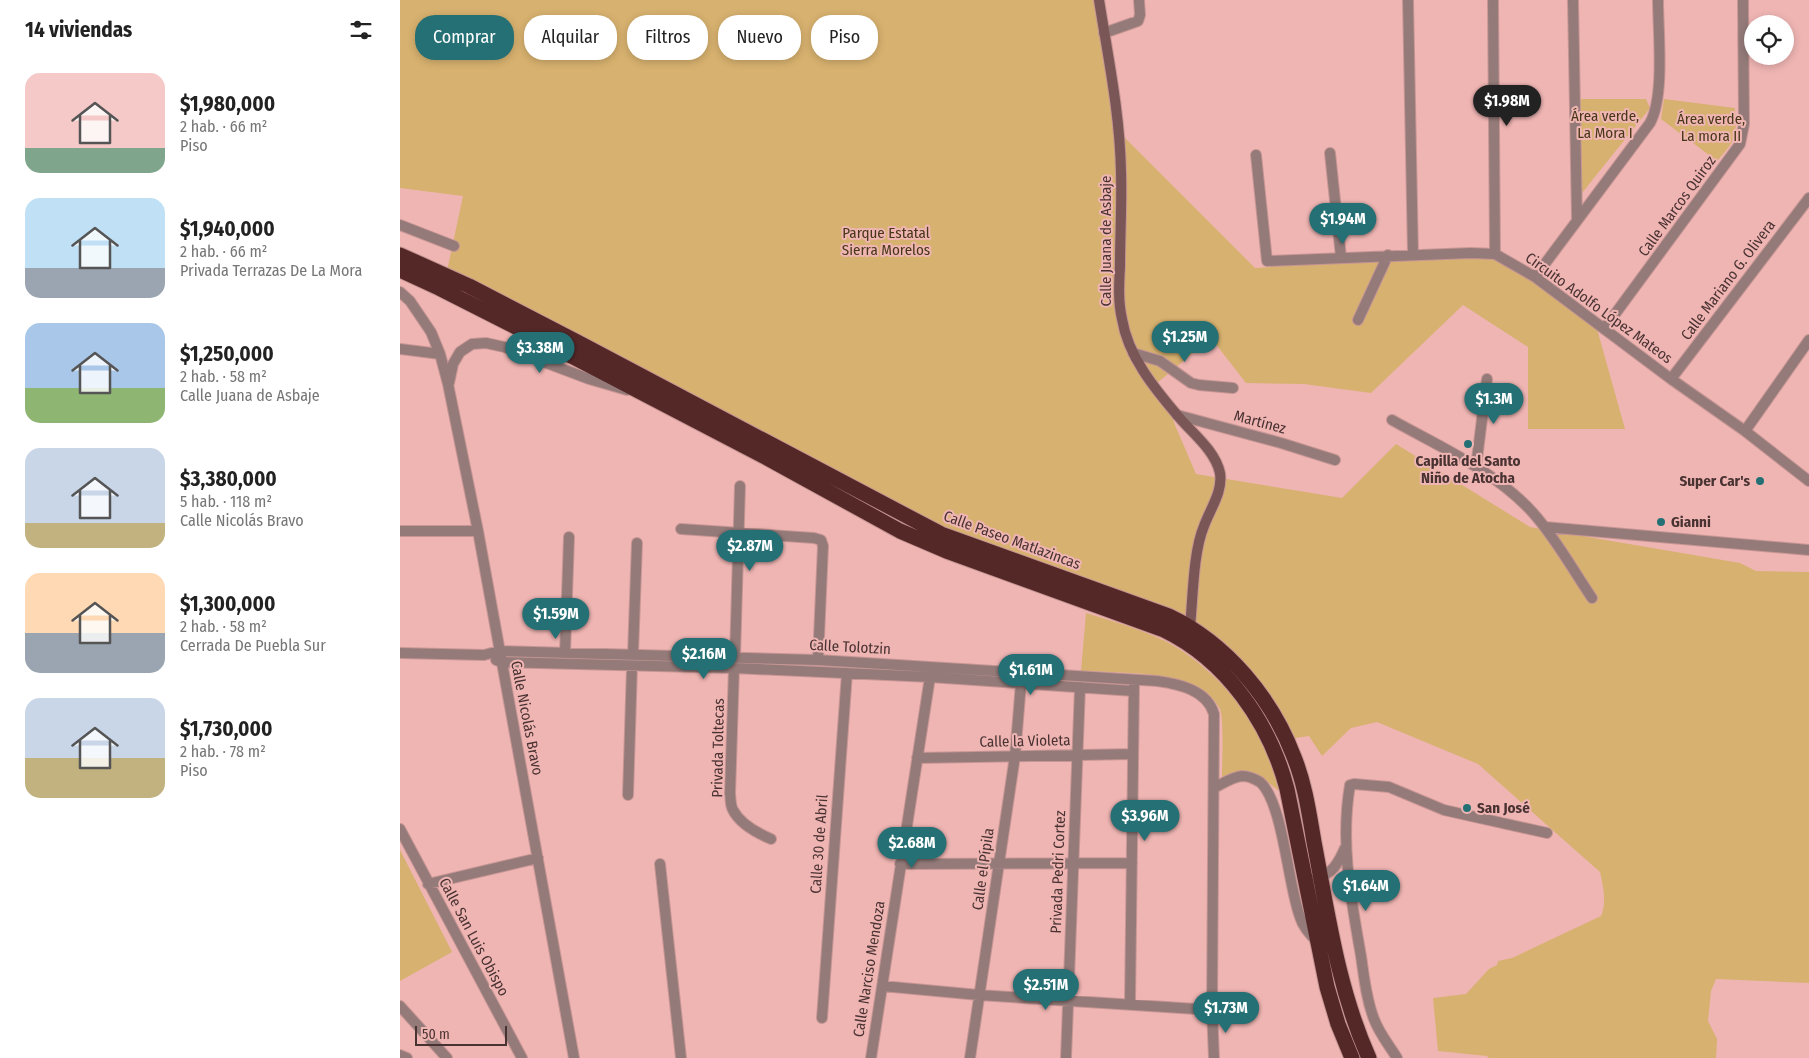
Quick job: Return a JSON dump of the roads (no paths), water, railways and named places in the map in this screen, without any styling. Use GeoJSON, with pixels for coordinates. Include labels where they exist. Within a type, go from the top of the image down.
{"type":"FeatureCollection","features":[{"type":"Feature","properties":{"kind":"highway","name":"Calle Paseo Matlazincas"},"geometry":{"type":"LineString","coordinates":[[400,255],[469,286],[774,454],[900,531],[1164,630],[1190,644],[1210,661],[1241,695],[1255,713],[1273,746],[1288,789],[1354,1024],[1369,1058]]}},
{"type":"Feature","properties":{"kind":"highway","name":"Calle Paseo Matlazincas"},"geometry":{"type":"LineString","coordinates":[[400,270],[447,292],[641,393],[941,534],[1169,616],[1190,627],[1221,651],[1248,678],[1285,734],[1302,781],[1314,879],[1318,943],[1332,1007],[1352,1058]]}},
{"type":"Feature","properties":{"kind":"street","name":"Calle Juana de Asbaje"},"geometry":{"type":"LineString","coordinates":[[1098,0],[1120,146],[1119,294],[1122,319],[1133,353],[1145,373],[1177,415],[1211,453],[1218,467],[1220,479],[1219,489],[1204,526],[1198,547],[1190,627]]}},
{"type":"Feature","properties":{"kind":"street"},"geometry":{"type":"LineString","coordinates":[[1104,33],[1138,21],[1140,14],[1139,0]]}},
{"type":"Feature","properties":{"kind":"street"},"geometry":{"type":"LineString","coordinates":[[1408,0],[1413,255]]}},
{"type":"Feature","properties":{"kind":"street"},"geometry":{"type":"LineString","coordinates":[[1493,0],[1495,254]]}},
{"type":"Feature","properties":{"kind":"street"},"geometry":{"type":"LineString","coordinates":[[1573,0],[1577,220]]}},
{"type":"Feature","properties":{"kind":"street"},"geometry":{"type":"LineString","coordinates":[[1535,277],[1655,115],[1658,92],[1658,0]]}},
{"type":"Feature","properties":{"kind":"street","name":"Calle Marcos Quiroz"},"geometry":{"type":"LineString","coordinates":[[1604,329],[1740,144],[1744,124],[1743,0]]}},
{"type":"Feature","properties":{"kind":"street"},"geometry":{"type":"LineString","coordinates":[[1330,153],[1341,257]]}},
{"type":"Feature","properties":{"kind":"street","name":"Circuito Adolfo López Mateos"},"geometry":{"type":"LineString","coordinates":[[1256,154],[1266,258],[1269,261],[1341,257],[1495,254],[1535,277],[1809,481]]}},
{"type":"Feature","properties":{"kind":"street","name":"Calle Mariano G. Olivera"},"geometry":{"type":"LineString","coordinates":[[1672,380],[1809,198]]}},
{"type":"Feature","properties":{"kind":"street"},"geometry":{"type":"LineString","coordinates":[[400,225],[454,246]]}},
{"type":"Feature","properties":{"kind":"street"},"geometry":{"type":"LineString","coordinates":[[1358,320],[1388,256]]}},
{"type":"Feature","properties":{"kind":"street","name":"Calle Nicolás Bravo"},"geometry":{"type":"LineString","coordinates":[[400,292],[410,301],[423,319],[440,354],[448,384],[478,531],[574,1058]]}},
{"type":"Feature","properties":{"kind":"street"},"geometry":{"type":"LineString","coordinates":[[1745,432],[1809,340]]}},
{"type":"Feature","properties":{"kind":"street","name":"Calle Nicolás Bravo"},"geometry":{"type":"LineString","coordinates":[[448,384],[453,364],[460,352],[472,344],[486,343],[504,347],[589,380],[641,393]]}},
{"type":"Feature","properties":{"kind":"street"},"geometry":{"type":"LineString","coordinates":[[400,349],[440,354]]}},
{"type":"Feature","properties":{"kind":"street"},"geometry":{"type":"LineString","coordinates":[[1133,353],[1160,361],[1191,383],[1233,388]]}},
{"type":"Feature","properties":{"kind":"street"},"geometry":{"type":"LineString","coordinates":[[1476,467],[1487,380]]}},
{"type":"Feature","properties":{"kind":"street","name":"Martínez"},"geometry":{"type":"LineString","coordinates":[[1177,415],[1282,443],[1335,460]]}},
{"type":"Feature","properties":{"kind":"street"},"geometry":{"type":"LineString","coordinates":[[1392,420],[1476,467],[1520,499],[1545,528],[1592,598]]}},
{"type":"Feature","properties":{"kind":"street"},"geometry":{"type":"LineString","coordinates":[[735,657],[740,486]]}},
{"type":"Feature","properties":{"kind":"street"},"geometry":{"type":"LineString","coordinates":[[1545,528],[1809,550]]}},
{"type":"Feature","properties":{"kind":"street"},"geometry":{"type":"LineString","coordinates":[[681,529],[821,540],[818,660]]}},
{"type":"Feature","properties":{"kind":"street"},"geometry":{"type":"LineString","coordinates":[[400,531],[478,531]]}},
{"type":"Feature","properties":{"kind":"street"},"geometry":{"type":"LineString","coordinates":[[565,653],[568,537]]}},
{"type":"Feature","properties":{"kind":"street"},"geometry":{"type":"LineString","coordinates":[[633,654],[637,543]]}},
{"type":"Feature","properties":{"kind":"street","name":"Calle Tolotzin"},"geometry":{"type":"LineString","coordinates":[[400,653],[484,655],[632,666],[734,668],[930,677],[1080,687],[1134,685],[1156,681],[1181,686],[1205,697],[1209,702],[1214,714],[1214,788]]}},
{"type":"Feature","properties":{"kind":"street","name":"Calle Tolotzin"},"geometry":{"type":"LineString","coordinates":[[500,657],[565,653],[818,660],[1134,685]]}},
{"type":"Feature","properties":{"kind":"street"},"geometry":{"type":"LineString","coordinates":[[628,795],[632,666]]}},
{"type":"Feature","properties":{"kind":"street","name":"Privada Toltecas"},"geometry":{"type":"LineString","coordinates":[[734,668],[731,805],[742,821],[756,832],[771,839]]}},
{"type":"Feature","properties":{"kind":"street","name":"Calle 30 de Abril"},"geometry":{"type":"LineString","coordinates":[[822,1018],[846,673]]}},
{"type":"Feature","properties":{"kind":"street","name":"Calle Narciso Mendoza"},"geometry":{"type":"LineString","coordinates":[[871,1058],[930,677]]}},
{"type":"Feature","properties":{"kind":"street","name":"Calle el Pípila"},"geometry":{"type":"LineString","coordinates":[[970,1058],[1015,756],[1021,683]]}},
{"type":"Feature","properties":{"kind":"street"},"geometry":{"type":"LineString","coordinates":[[1130,1004],[1134,685]]}},
{"type":"Feature","properties":{"kind":"street","name":"Privada Pedri Cortez"},"geometry":{"type":"LineString","coordinates":[[1066,1058],[1080,687]]}},
{"type":"Feature","properties":{"kind":"street","name":"Calle la Violeta"},"geometry":{"type":"LineString","coordinates":[[917,758],[1134,754]]}},
{"type":"Feature","properties":{"kind":"street"},"geometry":{"type":"LineString","coordinates":[[1214,1058],[1212,1010],[1214,788],[1242,776],[1254,779],[1264,788],[1272,803],[1277,819],[1299,916],[1307,931],[1318,943]]}},
{"type":"Feature","properties":{"kind":"street"},"geometry":{"type":"LineString","coordinates":[[1397,1058],[1378,1029],[1373,1017],[1354,915],[1345,847],[1350,787],[1354,784],[1389,787],[1403,791],[1419,801],[1444,810],[1547,833]]}},
{"type":"Feature","properties":{"kind":"street","name":"Calle San Luis Obispo"},"geometry":{"type":"LineString","coordinates":[[400,829],[522,1058]]}},
{"type":"Feature","properties":{"kind":"street"},"geometry":{"type":"LineString","coordinates":[[1314,879],[1334,869],[1345,847]]}},
{"type":"Feature","properties":{"kind":"street"},"geometry":{"type":"LineString","coordinates":[[428,884],[538,858]]}},
{"type":"Feature","properties":{"kind":"street"},"geometry":{"type":"LineString","coordinates":[[900,864],[1132,863]]}},
{"type":"Feature","properties":{"kind":"street"},"geometry":{"type":"LineString","coordinates":[[660,864],[680,1058]]}},
{"type":"Feature","properties":{"kind":"street"},"geometry":{"type":"LineString","coordinates":[[882,986],[979,995],[1212,1010]]}},
{"type":"Feature","properties":{"kind":"street"},"geometry":{"type":"LineString","coordinates":[[400,1006],[447,1058]]}},
{"type":"Feature","properties":{"kind":"street"},"geometry":{"type":"LineString","coordinates":[[400,1055],[407,1058]]}},
{"type":"Feature","properties":{"kind":"place","name":"Capilla del Santo Niño de Atocha"},"geometry":{"type":"Point","coordinates":[1468,444]}},
{"type":"Feature","properties":{"kind":"place","name":"Super Car's"},"geometry":{"type":"Point","coordinates":[1760,481]}},
{"type":"Feature","properties":{"kind":"place","name":"Gianni"},"geometry":{"type":"Point","coordinates":[1661,522]}},
{"type":"Feature","properties":{"kind":"place","name":"San José"},"geometry":{"type":"Point","coordinates":[1467,808]}},
{"type":"Feature","properties":{"kind":"park label","name":"Área verde, La Mora I"},"geometry":{"type":"Point","coordinates":[1605,124]}},
{"type":"Feature","properties":{"kind":"park label","name":"Área verde, La mora II"},"geometry":{"type":"Point","coordinates":[1711,128]}},
{"type":"Feature","properties":{"kind":"park label","name":"Parque Estatal Sierra Morelos"},"geometry":{"type":"Point","coordinates":[886,242]}}]}
